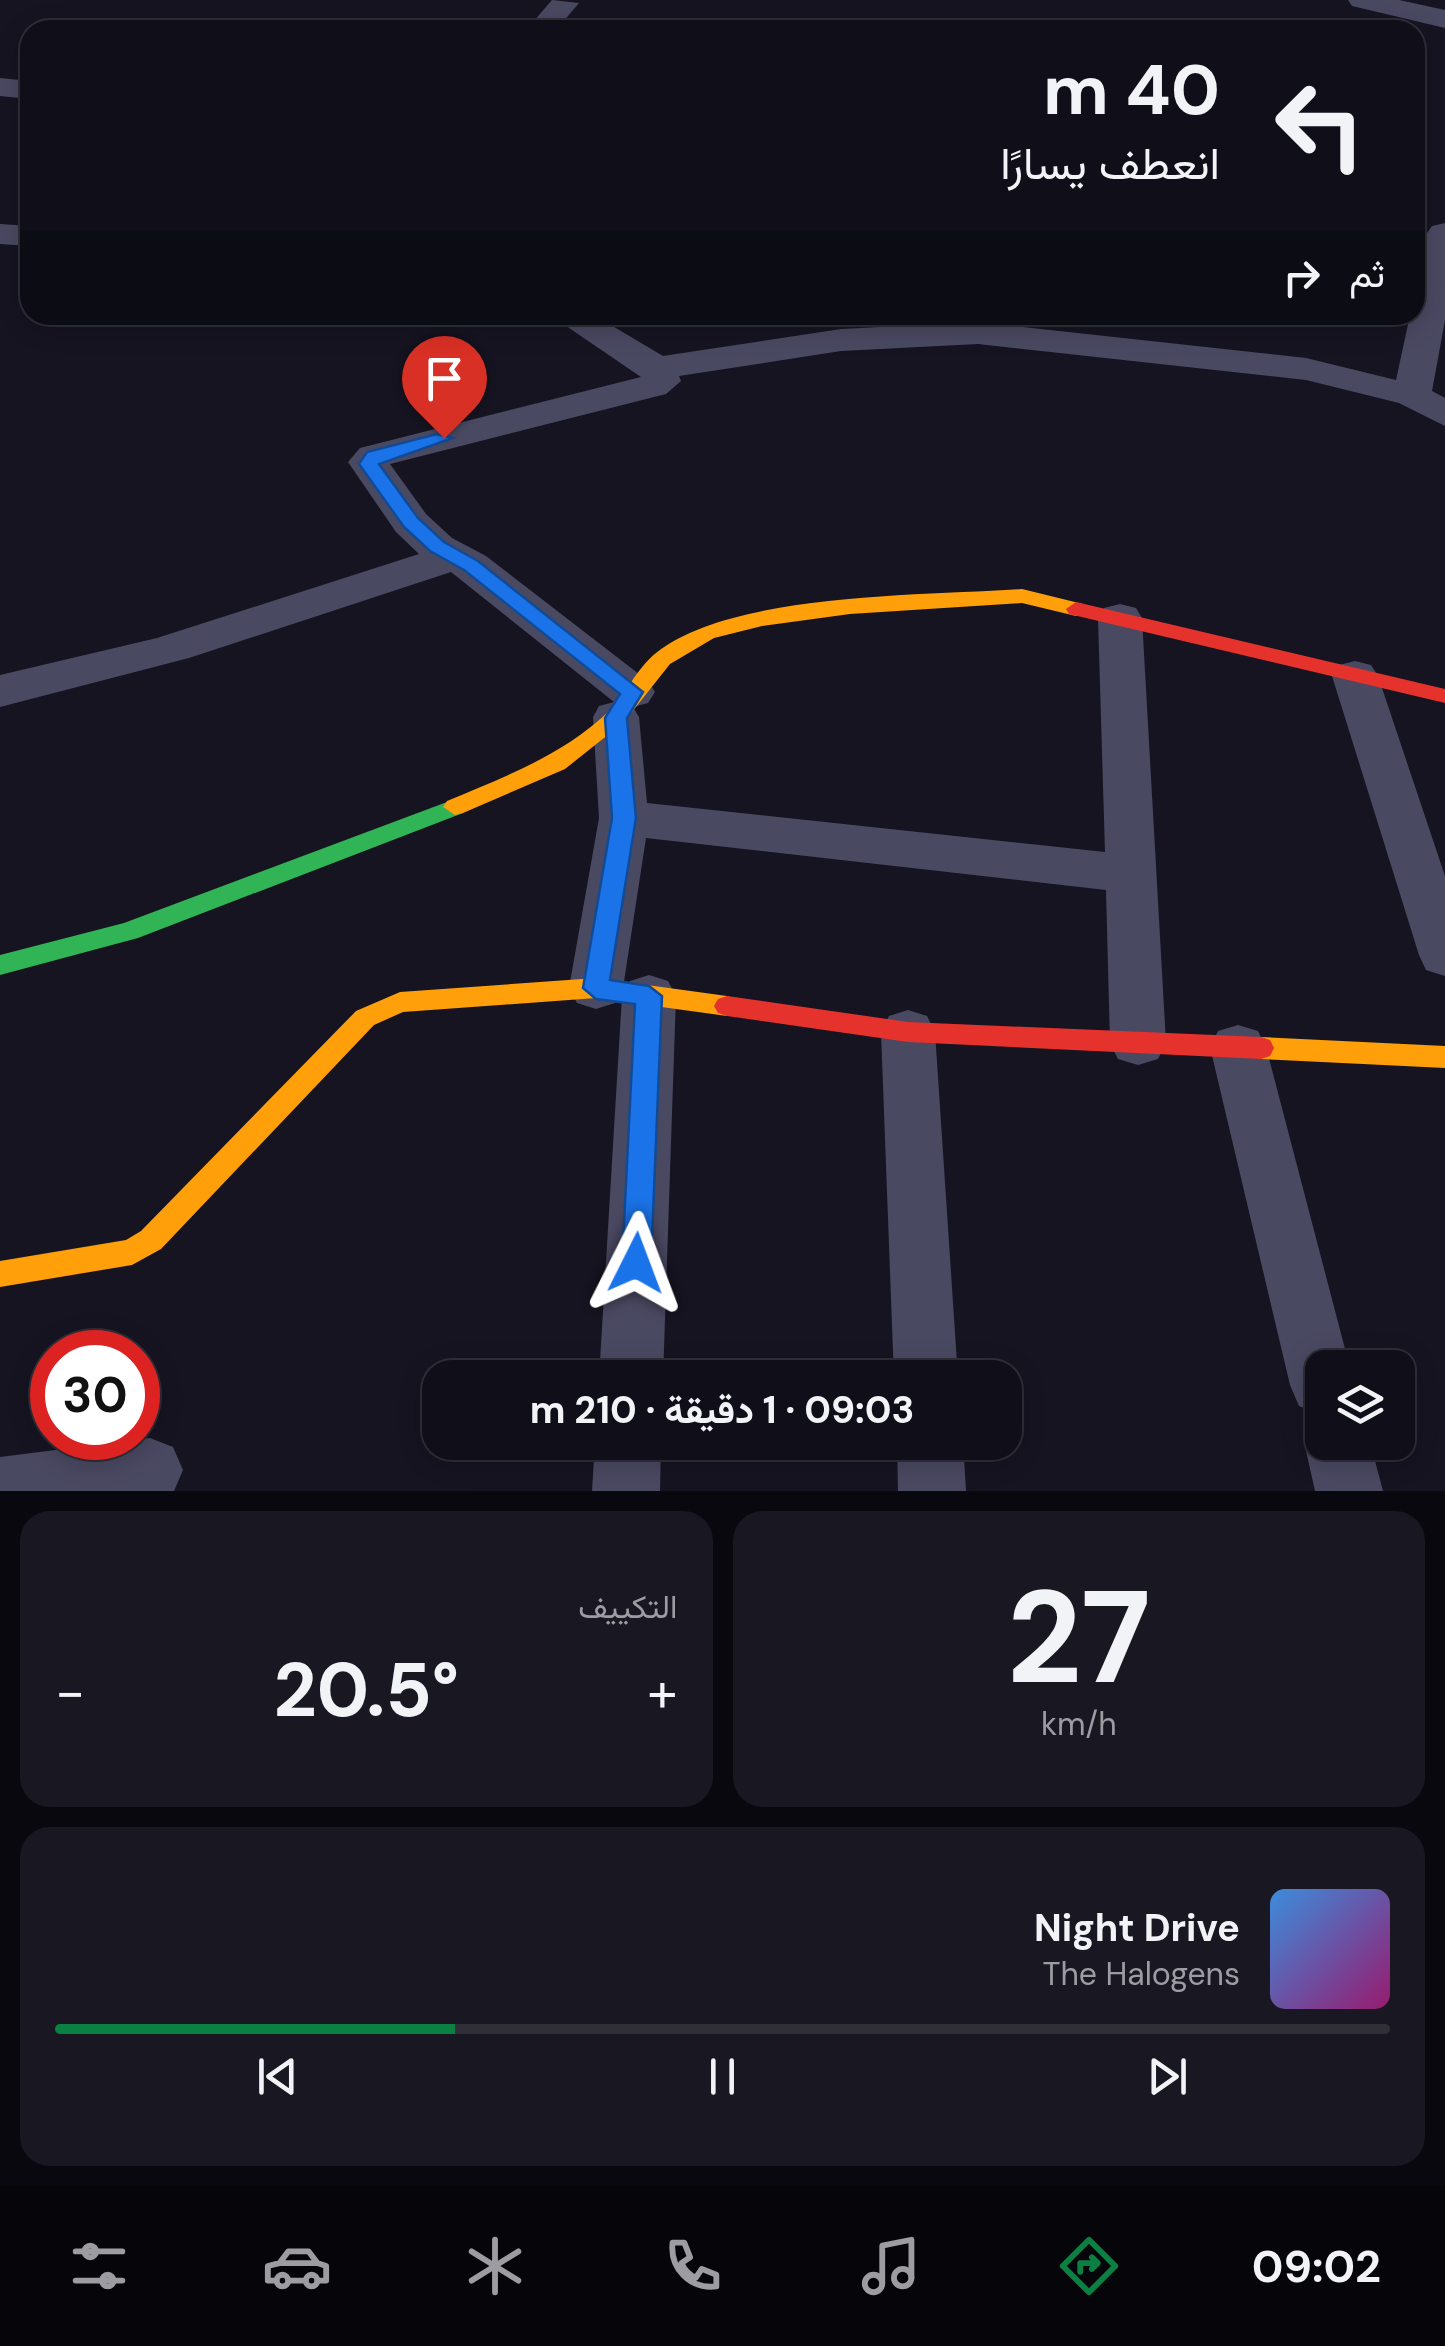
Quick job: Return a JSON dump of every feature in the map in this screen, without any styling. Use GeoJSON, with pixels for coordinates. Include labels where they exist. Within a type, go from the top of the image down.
{"type":"FeatureCollection","features":[{"type":"Feature","properties":{"kind":"street"},"geometry":{"type":"LineString","coordinates":[[1362,0],[1445,20]]}},
{"type":"Feature","properties":{"kind":"street"},"geometry":{"type":"LineString","coordinates":[[1426,0],[1445,4]]}},
{"type":"Feature","properties":{"kind":"street"},"geometry":{"type":"LineString","coordinates":[[549,20],[565,3]]}},
{"type":"Feature","properties":{"kind":"street"},"geometry":{"type":"LineString","coordinates":[[1412,394],[1444,233]]}},
{"type":"Feature","properties":{"kind":"street"},"geometry":{"type":"LineString","coordinates":[[585,325],[657,368],[662,381],[370,459],[411,523],[456,556],[624,705],[622,992],[631,1360]]}},
{"type":"Feature","properties":{"kind":"street"},"geometry":{"type":"LineString","coordinates":[[657,368],[841,340],[978,334],[1306,368],[1412,394],[1445,414]]}},
{"type":"Feature","properties":{"kind":"street"},"geometry":{"type":"LineString","coordinates":[[0,691],[61,679],[199,640],[456,556]]}},
{"type":"Feature","properties":{"kind":"street"},"geometry":{"type":"LineString","coordinates":[[0,965],[129,931],[510,787],[557,763],[624,705],[662,659],[707,632],[762,619],[986,596],[1022,596],[1445,696]]}},
{"type":"Feature","properties":{"kind":"street"},"geometry":{"type":"LineString","coordinates":[[1120,618],[1138,1042]]}},
{"type":"Feature","properties":{"kind":"street"},"geometry":{"type":"LineString","coordinates":[[1355,676],[1445,955]]}},
{"type":"Feature","properties":{"kind":"street"},"geometry":{"type":"LineString","coordinates":[[624,818],[1131,874]]}},
{"type":"Feature","properties":{"kind":"street"},"geometry":{"type":"LineString","coordinates":[[0,1274],[132,1252],[151,1240],[378,1008],[400,1002],[622,992],[908,1032],[1445,1057]]}},
{"type":"Feature","properties":{"kind":"street"},"geometry":{"type":"LineString","coordinates":[[908,1032],[925,1360]]}},
{"type":"Feature","properties":{"kind":"street"},"geometry":{"type":"LineString","coordinates":[[1238,1047],[1314,1350]]}},
{"type":"Feature","properties":{"kind":"street"},"geometry":{"type":"LineString","coordinates":[[626,1491],[627,1460]]}},
{"type":"Feature","properties":{"kind":"street"},"geometry":{"type":"LineString","coordinates":[[931,1460],[932,1491]]}},
{"type":"Feature","properties":{"kind":"street"},"geometry":{"type":"LineString","coordinates":[[1341,1460],[1349,1491]]}},
{"type":"Feature","properties":{"kind":"street"},"geometry":{"type":"LineString","coordinates":[[0,1490],[150,1470]]}},
{"type":"Feature","properties":{"kind":"traffic: fast"},"geometry":{"type":"LineString","coordinates":[[0,965],[129,931],[455,807]]}},
{"type":"Feature","properties":{"kind":"traffic: slow"},"geometry":{"type":"LineString","coordinates":[[455,807],[557,763],[616,717],[662,659],[707,633],[762,619],[850,607],[1022,596],[1076,609]]}},
{"type":"Feature","properties":{"kind":"traffic: slow"},"geometry":{"type":"LineString","coordinates":[[0,1274],[132,1252],[151,1240],[365,1018],[400,1002],[596,988],[727,1006]]}},
{"type":"Feature","properties":{"kind":"traffic: slow"},"geometry":{"type":"LineString","coordinates":[[1261,1048],[1445,1057]]}},
{"type":"Feature","properties":{"kind":"traffic: jam"},"geometry":{"type":"LineString","coordinates":[[1076,609],[1445,696]]}},
{"type":"Feature","properties":{"kind":"traffic: jam"},"geometry":{"type":"LineString","coordinates":[[727,1006],[908,1032],[1261,1048]]}},
{"type":"Feature","properties":{"kind":"route"},"geometry":{"type":"LineString","coordinates":[[444,438],[374,456],[369,464],[411,523],[437,546],[471,565],[632,692],[616,718],[624,818],[596,988],[649,996],[636,1263]]}}]}
